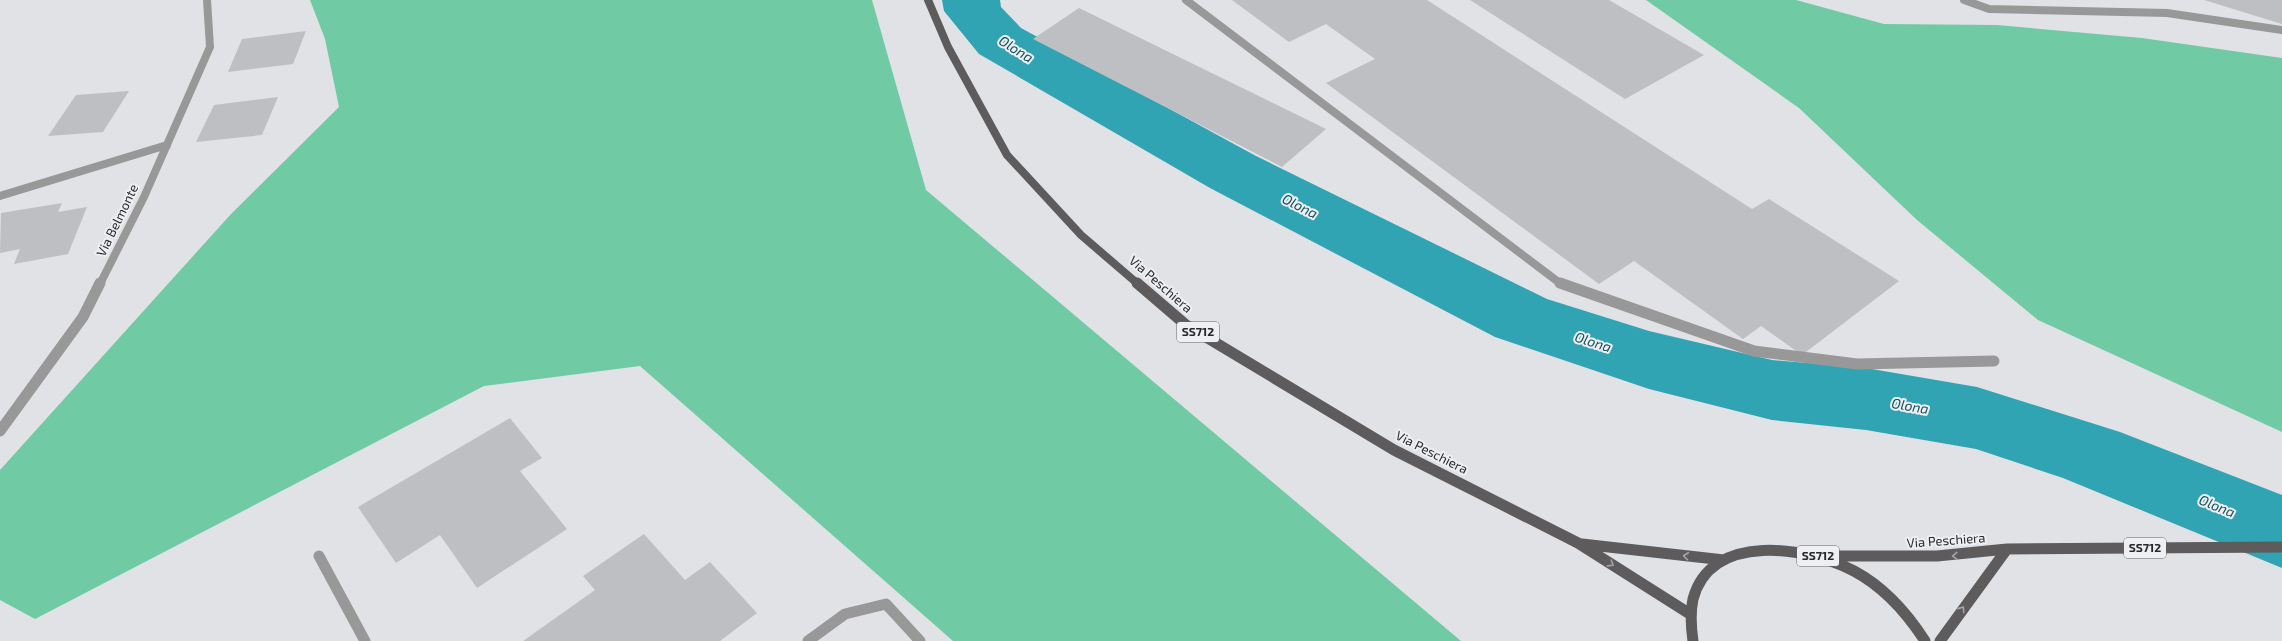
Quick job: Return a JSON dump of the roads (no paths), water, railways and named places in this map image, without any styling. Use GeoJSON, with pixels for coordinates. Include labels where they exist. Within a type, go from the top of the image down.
{"type":"FeatureCollection","features":[{"type":"Feature","properties":{"kind":"main road","name":"Via Peschiera"},"geometry":{"type":"LineString","coordinates":[[928,0],[948,47],[1007,155],[1082,236],[1186,326],[1394,450],[1578,543],[1690,614]]}},
{"type":"Feature","properties":{"kind":"main road","name":"Via Peschiera"},"geometry":{"type":"LineString","coordinates":[[1578,543],[1724,560],[1759,550],[1786,549],[1821,556],[1907,558],[1966,556],[2007,549]]}},
{"type":"Feature","properties":{"kind":"main road","name":"SS712"},"geometry":{"type":"LineString","coordinates":[[2007,549],[2282,547]]}},
{"type":"Feature","properties":{"kind":"main road","name":"Via Peschiera"},"geometry":{"type":"LineString","coordinates":[[1940,641],[2007,549]]}},
{"type":"Feature","properties":{"kind":"main road","name":"Via Peschiera"},"geometry":{"type":"LineString","coordinates":[[1821,556],[1855,571],[1887,594],[1913,622],[1925,641]]}},
{"type":"Feature","properties":{"kind":"main road","name":"Via Peschiera"},"geometry":{"type":"LineString","coordinates":[[1693,641],[1690,614],[1695,592],[1707,574],[1724,560]]}},
{"type":"Feature","properties":{"kind":"street","name":"Via Belmonte"},"geometry":{"type":"LineString","coordinates":[[0,431],[83,317],[144,197],[210,47],[207,0]]}},
{"type":"Feature","properties":{"kind":"street"},"geometry":{"type":"LineString","coordinates":[[1186,0],[1563,285],[1754,351],[1857,364],[1994,361]]}},
{"type":"Feature","properties":{"kind":"street"},"geometry":{"type":"LineString","coordinates":[[1964,0],[1989,9],[2167,13],[2282,30]]}},
{"type":"Feature","properties":{"kind":"street"},"geometry":{"type":"LineString","coordinates":[[0,196],[167,145]]}},
{"type":"Feature","properties":{"kind":"street"},"geometry":{"type":"LineString","coordinates":[[319,556],[365,641]]}},
{"type":"Feature","properties":{"kind":"street"},"geometry":{"type":"LineString","coordinates":[[808,641],[845,614],[886,604],[920,641]]}},
{"type":"Feature","properties":{"kind":"waterway","name":"Olona"},"geometry":{"type":"LineString","coordinates":[[971,0],[973,11],[1000,41],[1233,172],[1521,318],[1649,360],[1772,390],[1866,399],[1977,418],[2091,455],[2282,532]]}}]}
